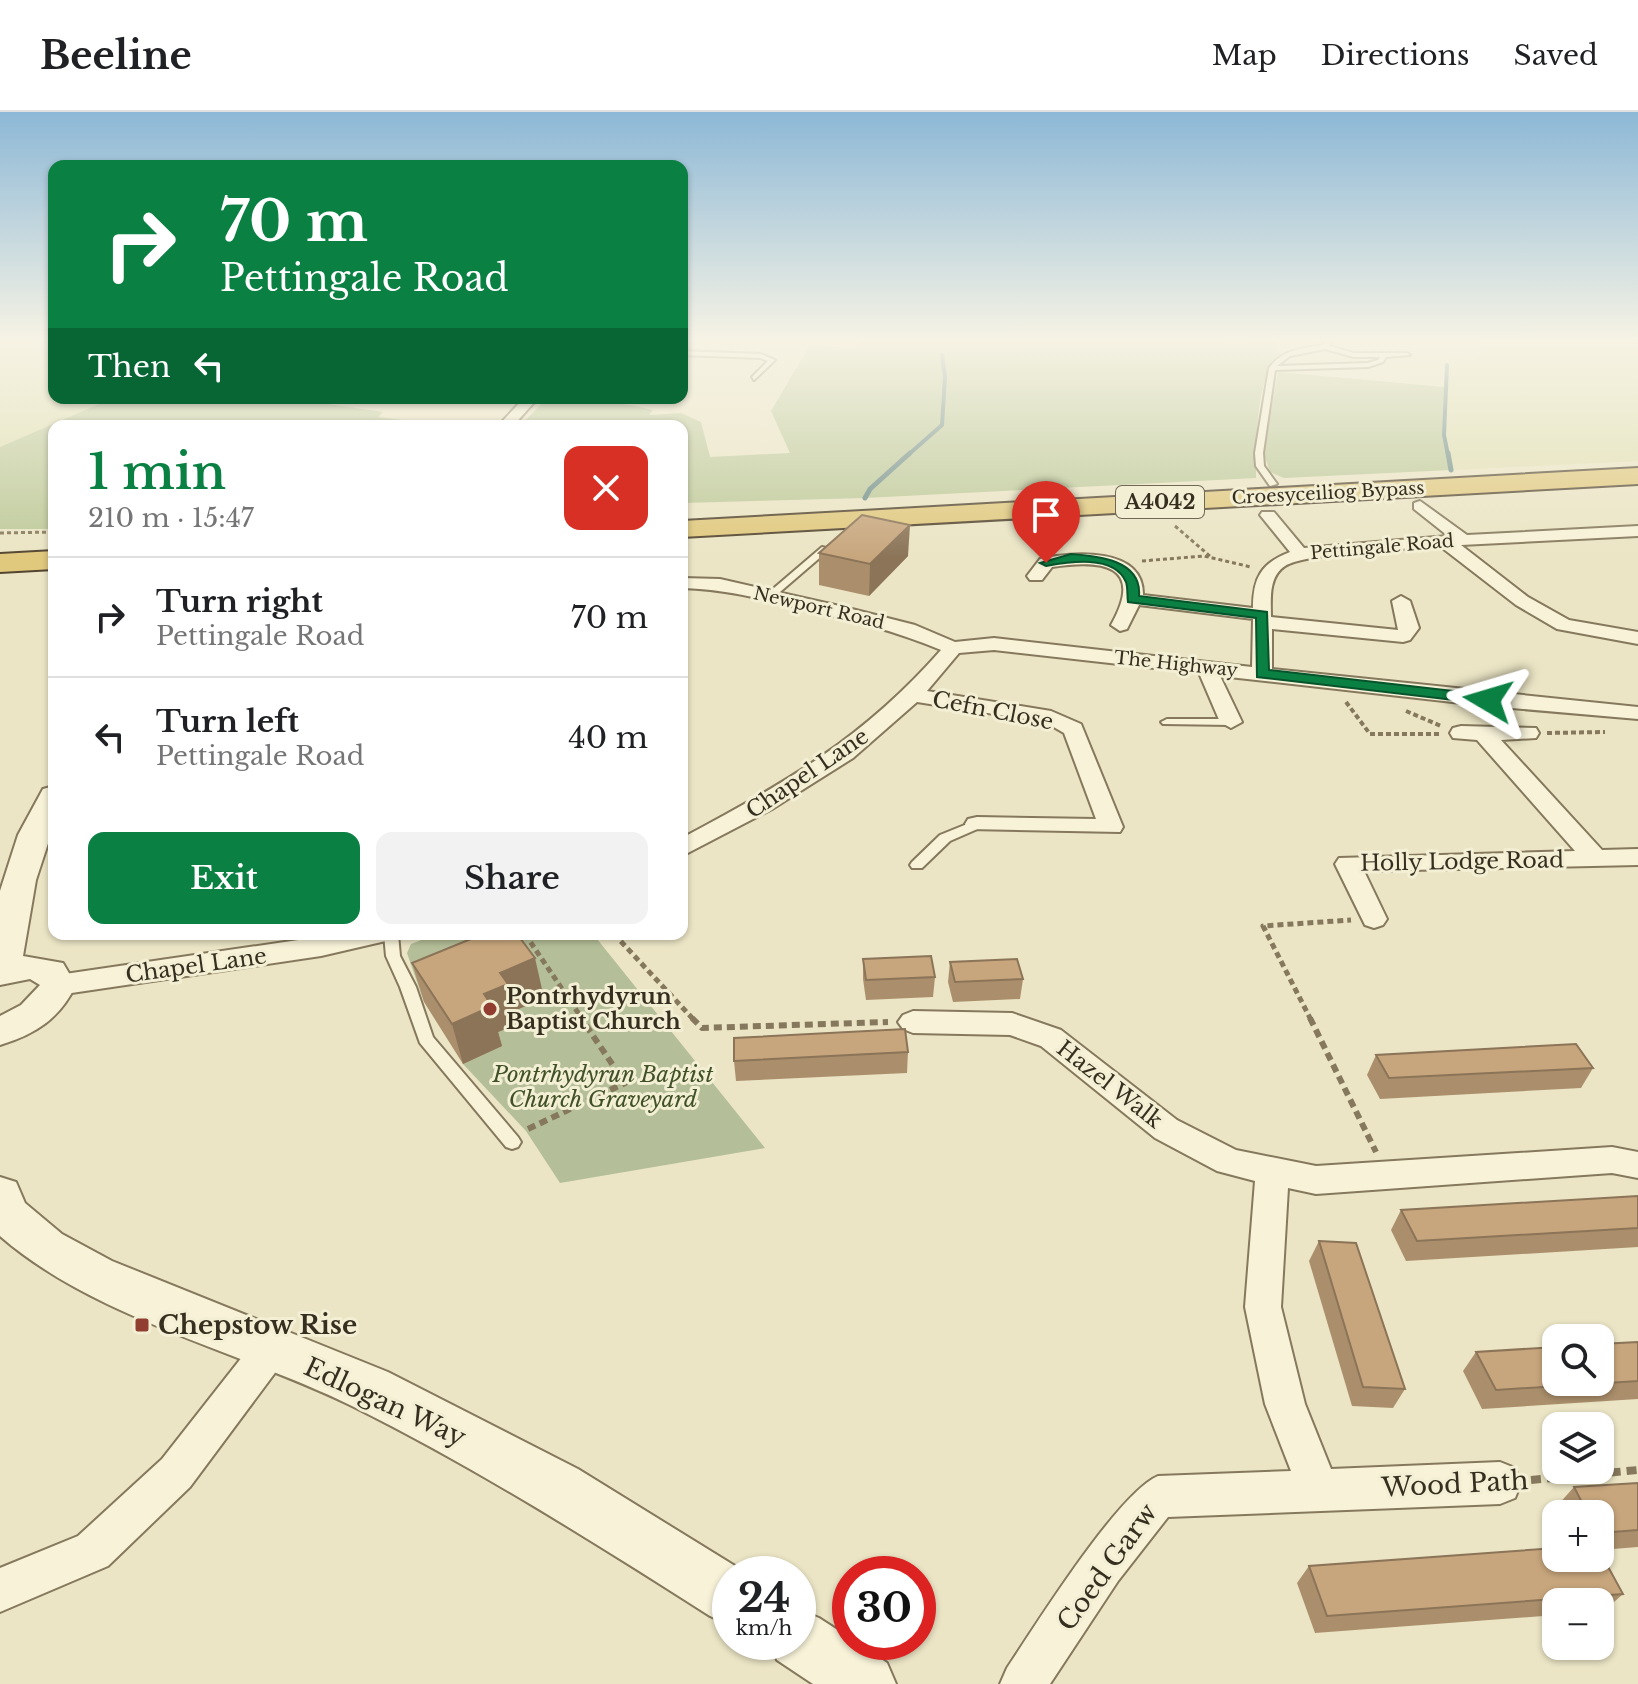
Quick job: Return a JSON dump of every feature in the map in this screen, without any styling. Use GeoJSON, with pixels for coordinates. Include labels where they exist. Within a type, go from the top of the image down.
{"type":"FeatureCollection","features":[{"type":"Feature","properties":{"kind":"highway","name":"Croesyceiliog Bypass"},"geometry":{"type":"LineString","coordinates":[[688,512],[1638,467]]}},
{"type":"Feature","properties":{"kind":"highway","name":"Croesyceiliog Bypass"},"geometry":{"type":"LineString","coordinates":[[688,529],[1638,476]]}},
{"type":"Feature","properties":{"kind":"highway"},"geometry":{"type":"LineString","coordinates":[[0,548],[48,547]]}},
{"type":"Feature","properties":{"kind":"highway"},"geometry":{"type":"LineString","coordinates":[[0,563],[48,560]]}},
{"type":"Feature","properties":{"kind":"street","name":"Pettingale Road"},"geometry":{"type":"LineString","coordinates":[[1420,506],[1454,540]]}},
{"type":"Feature","properties":{"kind":"street","name":"Pettingale Road"},"geometry":{"type":"LineString","coordinates":[[1268,515],[1300,554]]}},
{"type":"Feature","properties":{"kind":"street","name":"Pettingale Road"},"geometry":{"type":"LineString","coordinates":[[1271,572],[1277,563],[1300,554],[1454,540],[1638,531]]}},
{"type":"Feature","properties":{"kind":"street"},"geometry":{"type":"LineString","coordinates":[[1454,540],[1522,601],[1564,625],[1638,638]]}},
{"type":"Feature","properties":{"kind":"street"},"geometry":{"type":"LineString","coordinates":[[1036,576],[1046,563],[1071,558],[1097,559],[1114,565],[1128,575],[1134,585],[1133,599],[1120,625]]}},
{"type":"Feature","properties":{"kind":"street"},"geometry":{"type":"LineString","coordinates":[[1262,674],[1262,585],[1271,572]]}},
{"type":"Feature","properties":{"kind":"street","name":"Newport Road"},"geometry":{"type":"LineString","coordinates":[[688,583],[720,584],[908,629],[953,648]]}},
{"type":"Feature","properties":{"kind":"street"},"geometry":{"type":"LineString","coordinates":[[1133,599],[1403,636],[1409,628],[1401,601]]}},
{"type":"Feature","properties":{"kind":"street","name":"The Highway"},"geometry":{"type":"LineString","coordinates":[[953,648],[994,644],[1638,713]]}},
{"type":"Feature","properties":{"kind":"street","name":"Chapel Lane"},"geometry":{"type":"LineString","coordinates":[[688,845],[764,804],[845,753],[913,695],[953,648]]}},
{"type":"Feature","properties":{"kind":"street"},"geometry":{"type":"LineString","coordinates":[[1206,667],[1231,722]]}},
{"type":"Feature","properties":{"kind":"street","name":"Cefn Close"},"geometry":{"type":"LineString","coordinates":[[913,695],[1051,717],[1073,729],[1111,827],[977,824]]}},
{"type":"Feature","properties":{"kind":"street"},"geometry":{"type":"LineString","coordinates":[[1472,734],[1528,733]]}},
{"type":"Feature","properties":{"kind":"street"},"geometry":{"type":"LineString","coordinates":[[1472,734],[1595,858]]}},
{"type":"Feature","properties":{"kind":"street"},"geometry":{"type":"LineString","coordinates":[[0,1031],[27,1021],[50,1003],[58,985],[50,972],[30,967],[1,972],[10,921],[39,818],[48,804]]}},
{"type":"Feature","properties":{"kind":"street","name":"Holly Lodge Road"},"geometry":{"type":"LineString","coordinates":[[1374,919],[1348,864],[1638,857]]}},
{"type":"Feature","properties":{"kind":"street","name":"Chapel Lane"},"geometry":{"type":"LineString","coordinates":[[58,985],[353,940]]}},
{"type":"Feature","properties":{"kind":"street","name":"Hazel Walk"},"geometry":{"type":"LineString","coordinates":[[913,1022],[1012,1024],[1051,1038],[1166,1129],[1229,1162],[1316,1180],[1612,1160],[1638,1165]]}},
{"type":"Feature","properties":{"kind":"street"},"geometry":{"type":"LineString","coordinates":[[1272,1171],[1263,1307],[1285,1404],[1319,1490]]}},
{"type":"Feature","properties":{"kind":"street","name":"Edlogan Way"},"geometry":{"type":"LineString","coordinates":[[0,1195],[6,1214],[46,1248],[95,1276],[370,1389],[559,1488],[712,1585]]}},
{"type":"Feature","properties":{"kind":"street"},"geometry":{"type":"LineString","coordinates":[[0,1590],[93,1551],[176,1473],[270,1350]]}},
{"type":"Feature","properties":{"kind":"street","name":"Wood Path"},"geometry":{"type":"LineString","coordinates":[[1319,1490],[1500,1483]]}},
{"type":"Feature","properties":{"kind":"street","name":"Coed Garw"},"geometry":{"type":"LineString","coordinates":[[1023,1684],[1103,1566],[1158,1497],[1319,1490]]}},
{"type":"Feature","properties":{"kind":"street"},"geometry":{"type":"LineString","coordinates":[[816,1651],[866,1684]]}},
{"type":"Feature","properties":{"kind":"lane"},"geometry":{"type":"LineString","coordinates":[[1265,411],[1260,466],[1273,484]]}},
{"type":"Feature","properties":{"kind":"lane"},"geometry":{"type":"LineString","coordinates":[[770,596],[825,549]]}},
{"type":"Feature","properties":{"kind":"lane"},"geometry":{"type":"LineString","coordinates":[[1167,722],[1231,722]]}},
{"type":"Feature","properties":{"kind":"lane"},"geometry":{"type":"LineString","coordinates":[[917,865],[945,838],[977,824]]}},
{"type":"Feature","properties":{"kind":"lane"},"geometry":{"type":"LineString","coordinates":[[392,940],[393,956],[408,987],[426,1039],[512,1142]]}},
{"type":"Feature","properties":{"kind":"path"},"geometry":{"type":"LineString","coordinates":[[1175,526],[1212,557]]}},
{"type":"Feature","properties":{"kind":"path"},"geometry":{"type":"LineString","coordinates":[[0,533],[48,532]]}},
{"type":"Feature","properties":{"kind":"path"},"geometry":{"type":"LineString","coordinates":[[1114,565],[1212,557],[1271,572]]}},
{"type":"Feature","properties":{"kind":"path"},"geometry":{"type":"LineString","coordinates":[[1331,682],[1370,734],[1472,734]]}},
{"type":"Feature","properties":{"kind":"path"},"geometry":{"type":"LineString","coordinates":[[1528,733],[1606,732]]}},
{"type":"Feature","properties":{"kind":"path"},"geometry":{"type":"LineString","coordinates":[[1374,919],[1263,926],[1362,1118],[1386,1175]]}},
{"type":"Feature","properties":{"kind":"path"},"geometry":{"type":"LineString","coordinates":[[512,1142],[526,1131],[625,1083],[529,940]]}},
{"type":"Feature","properties":{"kind":"path"},"geometry":{"type":"LineString","coordinates":[[620,940],[702,1028],[913,1022]]}},
{"type":"Feature","properties":{"kind":"path","name":"Wood Path"},"geometry":{"type":"LineString","coordinates":[[1500,1483],[1638,1470]]}},
{"type":"Feature","properties":{"kind":"green space"},"geometry":{"type":"Polygon","coordinates":[[[0,411],[82,411],[62,420],[48,420],[48,426],[0,447],[0,411]]]}},
{"type":"Feature","properties":{"kind":"green space"},"geometry":{"type":"Polygon","coordinates":[[[82,411],[379,411],[383,412],[378,417],[402,420],[62,420],[82,411]]]}},
{"type":"Feature","properties":{"kind":"green space"},"geometry":{"type":"Polygon","coordinates":[[[534,411],[681,413],[701,422],[710,457],[790,453],[771,411],[1259,411],[1256,478],[865,498],[688,503],[688,420],[526,420],[534,411]]]}},
{"type":"Feature","properties":{"kind":"green space"},"geometry":{"type":"Polygon","coordinates":[[[1271,411],[1444,411],[1444,435],[1451,470],[1284,478],[1270,472],[1263,451],[1271,411]]]}},
{"type":"Feature","properties":{"kind":"green space"},"geometry":{"type":"Polygon","coordinates":[[[1445,411],[1638,411],[1638,461],[1451,470],[1444,435],[1445,411]]]}},
{"type":"Feature","properties":{"kind":"green space"},"geometry":{"type":"Polygon","coordinates":[[[48,426],[48,529],[0,529],[0,447],[48,426]]]}},
{"type":"Feature","properties":{"kind":"green space","name":"Pontrhydyrun Baptist Church Graveyard"},"geometry":{"type":"Polygon","coordinates":[[[421,940],[598,940],[765,1148],[560,1183],[526,1131],[463,1064],[501,1046],[494,1034],[510,1013],[543,997],[517,963],[424,1002],[407,953],[411,944],[421,940]]]}},
{"type":"Feature","properties":{"kind":"building"},"geometry":{"type":"Polygon","coordinates":[[[862,515],[910,525],[870,564],[819,553],[862,515]]]}},
{"type":"Feature","properties":{"kind":"building"},"geometry":{"type":"Polygon","coordinates":[[[468,940],[522,940],[535,958],[500,973],[508,984],[484,994],[492,1006],[452,1024],[412,963],[468,940]]]}},
{"type":"Feature","properties":{"kind":"building"},"geometry":{"type":"Polygon","coordinates":[[[931,956],[935,977],[866,980],[863,959],[931,956]]]}},
{"type":"Feature","properties":{"kind":"building"},"geometry":{"type":"Polygon","coordinates":[[[1017,959],[1023,979],[955,982],[950,962],[1017,959]]]}},
{"type":"Feature","properties":{"kind":"building"},"geometry":{"type":"Polygon","coordinates":[[[905,1029],[908,1052],[734,1061],[734,1038],[905,1029]]]}},
{"type":"Feature","properties":{"kind":"building"},"geometry":{"type":"Polygon","coordinates":[[[1576,1044],[1593,1068],[1389,1078],[1376,1055],[1576,1044]]]}},
{"type":"Feature","properties":{"kind":"building"},"geometry":{"type":"Polygon","coordinates":[[[1638,1196],[1638,1228],[1417,1241],[1401,1210],[1638,1196]]]}},
{"type":"Feature","properties":{"kind":"building"},"geometry":{"type":"Polygon","coordinates":[[[1319,1241],[1356,1243],[1405,1389],[1363,1387],[1319,1241]]]}},
{"type":"Feature","properties":{"kind":"building"},"geometry":{"type":"Polygon","coordinates":[[[1638,1342],[1638,1381],[1614,1383],[1614,1343],[1638,1342]]]}},
{"type":"Feature","properties":{"kind":"building"},"geometry":{"type":"Polygon","coordinates":[[[1542,1348],[1542,1387],[1496,1390],[1476,1352],[1542,1348]]]}},
{"type":"Feature","properties":{"kind":"building"},"geometry":{"type":"Polygon","coordinates":[[[1638,1483],[1638,1530],[1614,1532],[1614,1500],[1581,1500],[1574,1487],[1638,1483]]]}},
{"type":"Feature","properties":{"kind":"building"},"geometry":{"type":"Polygon","coordinates":[[[1542,1549],[1542,1572],[1611,1572],[1623,1594],[1614,1595],[1614,1588],[1542,1588],[1542,1600],[1327,1616],[1309,1566],[1542,1549]]]}},
{"type":"Feature","properties":{"kind":"waterway"},"geometry":{"type":"LineString","coordinates":[[908,455],[942,425],[943,411]]}},
{"type":"Feature","properties":{"kind":"waterway"},"geometry":{"type":"LineString","coordinates":[[1445,411],[1444,435],[1448,455]]}},
{"type":"Feature","properties":{"kind":"waterway"},"geometry":{"type":"LineString","coordinates":[[865,498],[870,489],[910,453]]}},
{"type":"Feature","properties":{"kind":"waterway"},"geometry":{"type":"LineString","coordinates":[[1448,453],[1451,470]]}},
{"type":"Feature","properties":{"kind":"place","name":"Pontrhydyrun Baptist Church"},"geometry":{"type":"Point","coordinates":[490,1009]}},
{"type":"Feature","properties":{"kind":"place","name":"Chepstow Rise"},"geometry":{"type":"Point","coordinates":[142,1325]}},
{"type":"Feature","properties":{"kind":"route"},"geometry":{"type":"LineString","coordinates":[[1046,563],[1071,558],[1097,559],[1114,565],[1128,575],[1134,585],[1133,599],[1263,615],[1262,674],[1488,700]]}}]}
